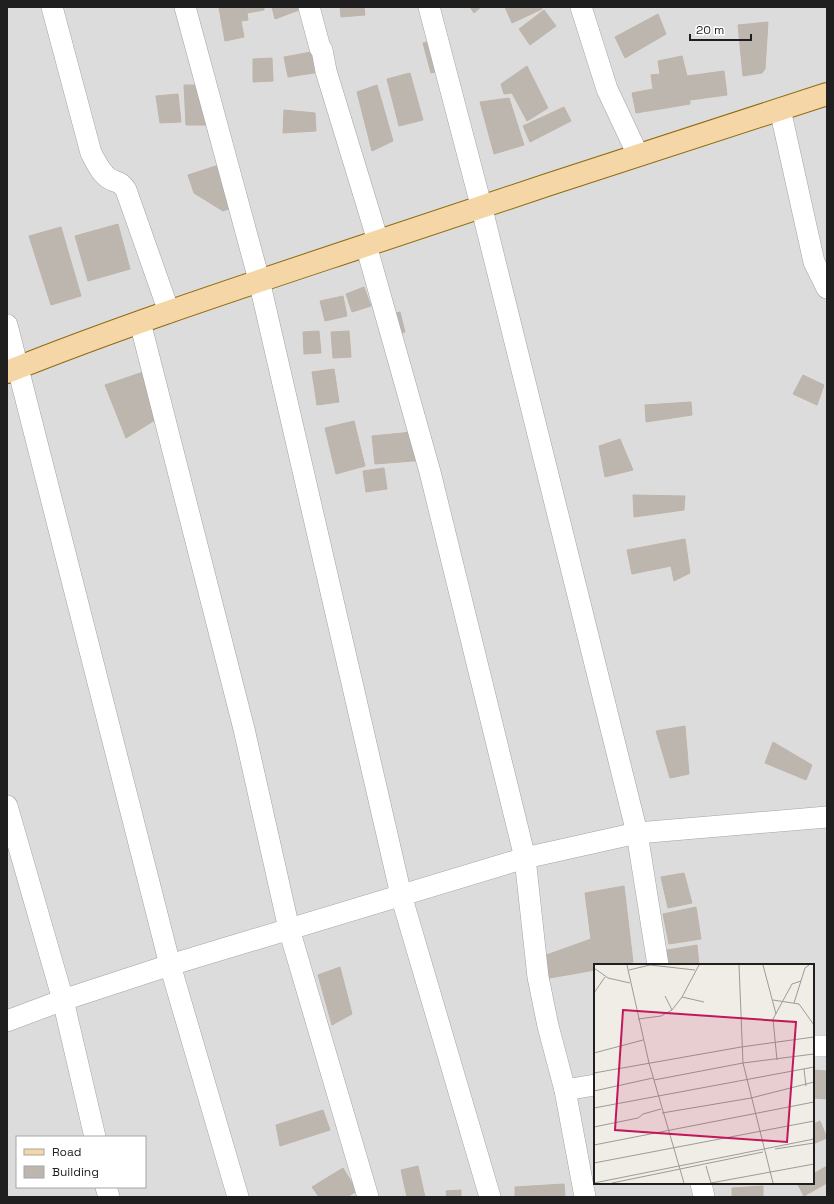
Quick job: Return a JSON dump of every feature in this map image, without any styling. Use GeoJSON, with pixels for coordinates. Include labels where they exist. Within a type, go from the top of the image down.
{"type":"FeatureCollection","features":[{"type":"Feature","properties":{"kind":"main road"},"geometry":{"type":"LineString","coordinates":[[13,370],[140,322],[259,280],[481,206],[827,94]]}},
{"type":"Feature","properties":{"kind":"street"},"geometry":{"type":"LineString","coordinates":[[52,7],[91,153],[101,172],[110,180],[120,182],[126,190],[169,312]]}},
{"type":"Feature","properties":{"kind":"street"},"geometry":{"type":"LineString","coordinates":[[185,7],[259,280],[401,895],[490,1197]]}},
{"type":"Feature","properties":{"kind":"street"},"geometry":{"type":"LineString","coordinates":[[309,7],[320,48],[322,50],[326,71],[372,243],[525,858],[538,977],[548,1026],[565,1090],[585,1197]]}},
{"type":"Feature","properties":{"kind":"street"},"geometry":{"type":"LineString","coordinates":[[429,7],[481,206],[637,833],[658,964]]}},
{"type":"Feature","properties":{"kind":"street"},"geometry":{"type":"LineString","coordinates":[[581,7],[607,89],[638,155]]}},
{"type":"Feature","properties":{"kind":"street"},"geometry":{"type":"LineString","coordinates":[[780,109],[814,262],[827,288]]}},
{"type":"Feature","properties":{"kind":"street"},"geometry":{"type":"LineString","coordinates":[[140,322],[244,730],[289,929],[368,1197]]}},
{"type":"Feature","properties":{"kind":"street"},"geometry":{"type":"LineString","coordinates":[[7,325],[13,370],[170,965],[238,1197]]}},
{"type":"Feature","properties":{"kind":"street"},"geometry":{"type":"LineString","coordinates":[[7,806],[62,1000],[95,1136]]}},
{"type":"Feature","properties":{"kind":"street"},"geometry":{"type":"LineString","coordinates":[[7,1021],[62,1000],[170,965],[525,858],[637,833],[827,817]]}},
{"type":"Feature","properties":{"kind":"street"},"geometry":{"type":"LineString","coordinates":[[814,1046],[827,1046]]}},
{"type":"Feature","properties":{"kind":"street"},"geometry":{"type":"LineString","coordinates":[[565,1090],[594,1085]]}},
{"type":"Feature","properties":{"kind":"street"},"geometry":{"type":"LineString","coordinates":[[701,1184],[704,1197]]}},
{"type":"Feature","properties":{"kind":"shaded area"},"geometry":{"type":"Polygon","coordinates":[[[7,7],[827,7],[827,1197],[7,1197],[7,7]]]}},
{"type":"Feature","properties":{"kind":"building"},"geometry":{"type":"Polygon","coordinates":[[[264,7],[264,10],[247,13],[248,20],[241,21],[244,37],[225,41],[219,8],[264,7]]]}},
{"type":"Feature","properties":{"kind":"building"},"geometry":{"type":"Polygon","coordinates":[[[272,7],[307,7],[275,19],[272,7]]]}},
{"type":"Feature","properties":{"kind":"building"},"geometry":{"type":"Polygon","coordinates":[[[340,7],[364,7],[365,15],[341,17],[340,7]]]}},
{"type":"Feature","properties":{"kind":"building"},"geometry":{"type":"Polygon","coordinates":[[[470,7],[481,7],[474,13],[470,7]]]}},
{"type":"Feature","properties":{"kind":"building"},"geometry":{"type":"Polygon","coordinates":[[[505,7],[541,7],[542,9],[512,23],[505,7]]]}},
{"type":"Feature","properties":{"kind":"building"},"geometry":{"type":"Polygon","coordinates":[[[544,10],[556,26],[530,45],[519,29],[544,10]]]}},
{"type":"Feature","properties":{"kind":"building"},"geometry":{"type":"Polygon","coordinates":[[[658,14],[666,34],[625,58],[615,37],[658,14]]]}},
{"type":"Feature","properties":{"kind":"building"},"geometry":{"type":"Polygon","coordinates":[[[768,22],[765,69],[762,73],[743,76],[738,25],[768,22]]]}},
{"type":"Feature","properties":{"kind":"building"},"geometry":{"type":"Polygon","coordinates":[[[438,39],[454,67],[431,73],[423,43],[438,39]]]}},
{"type":"Feature","properties":{"kind":"building"},"geometry":{"type":"Polygon","coordinates":[[[322,50],[326,71],[288,77],[284,57],[322,50]]]}},
{"type":"Feature","properties":{"kind":"building"},"geometry":{"type":"Polygon","coordinates":[[[682,56],[687,76],[690,104],[636,113],[632,93],[653,89],[651,75],[660,74],[658,61],[682,56]]]}},
{"type":"Feature","properties":{"kind":"building"},"geometry":{"type":"Polygon","coordinates":[[[272,58],[273,81],[253,82],[253,59],[272,58]]]}},
{"type":"Feature","properties":{"kind":"building"},"geometry":{"type":"Polygon","coordinates":[[[527,66],[548,108],[527,121],[512,93],[504,94],[501,84],[527,66]]]}},
{"type":"Feature","properties":{"kind":"building"},"geometry":{"type":"Polygon","coordinates":[[[724,71],[727,95],[690,100],[687,76],[724,71]]]}},
{"type":"Feature","properties":{"kind":"building"},"geometry":{"type":"Polygon","coordinates":[[[410,73],[423,120],[399,126],[387,79],[410,73]]]}},
{"type":"Feature","properties":{"kind":"building"},"geometry":{"type":"Polygon","coordinates":[[[184,85],[195,85],[217,125],[186,125],[184,85]]]}},
{"type":"Feature","properties":{"kind":"building"},"geometry":{"type":"Polygon","coordinates":[[[377,85],[393,141],[372,151],[357,92],[377,85]]]}},
{"type":"Feature","properties":{"kind":"building"},"geometry":{"type":"Polygon","coordinates":[[[178,94],[181,122],[160,123],[156,96],[178,94]]]}},
{"type":"Feature","properties":{"kind":"building"},"geometry":{"type":"Polygon","coordinates":[[[509,98],[524,145],[494,154],[480,102],[509,98]]]}},
{"type":"Feature","properties":{"kind":"building"},"geometry":{"type":"Polygon","coordinates":[[[564,107],[571,121],[530,142],[523,126],[564,107]]]}},
{"type":"Feature","properties":{"kind":"building"},"geometry":{"type":"Polygon","coordinates":[[[284,110],[315,113],[316,131],[283,133],[284,110]]]}},
{"type":"Feature","properties":{"kind":"building"},"geometry":{"type":"Polygon","coordinates":[[[225,163],[239,205],[223,211],[194,193],[188,175],[225,163]]]}},
{"type":"Feature","properties":{"kind":"building"},"geometry":{"type":"Polygon","coordinates":[[[118,224],[130,269],[88,281],[75,236],[118,224]]]}},
{"type":"Feature","properties":{"kind":"building"},"geometry":{"type":"Polygon","coordinates":[[[61,227],[81,296],[51,305],[29,236],[61,227]]]}},
{"type":"Feature","properties":{"kind":"building"},"geometry":{"type":"Polygon","coordinates":[[[364,287],[371,306],[352,312],[346,294],[364,287]]]}},
{"type":"Feature","properties":{"kind":"building"},"geometry":{"type":"Polygon","coordinates":[[[343,296],[347,316],[325,321],[320,301],[343,296]]]}},
{"type":"Feature","properties":{"kind":"building"},"geometry":{"type":"Polygon","coordinates":[[[400,312],[405,332],[385,337],[380,317],[400,312]]]}},
{"type":"Feature","properties":{"kind":"building"},"geometry":{"type":"Polygon","coordinates":[[[319,331],[321,353],[304,354],[303,332],[319,331]]]}},
{"type":"Feature","properties":{"kind":"building"},"geometry":{"type":"Polygon","coordinates":[[[349,331],[351,357],[333,358],[331,332],[349,331]]]}},
{"type":"Feature","properties":{"kind":"building"},"geometry":{"type":"Polygon","coordinates":[[[152,369],[163,415],[126,438],[105,385],[152,369]]]}},
{"type":"Feature","properties":{"kind":"building"},"geometry":{"type":"Polygon","coordinates":[[[334,369],[339,402],[317,405],[312,372],[334,369]]]}},
{"type":"Feature","properties":{"kind":"building"},"geometry":{"type":"Polygon","coordinates":[[[803,375],[824,385],[817,405],[793,394],[803,375]]]}},
{"type":"Feature","properties":{"kind":"building"},"geometry":{"type":"Polygon","coordinates":[[[691,402],[692,415],[646,422],[645,405],[691,402]]]}},
{"type":"Feature","properties":{"kind":"building"},"geometry":{"type":"Polygon","coordinates":[[[354,421],[365,466],[336,474],[325,428],[354,421]]]}},
{"type":"Feature","properties":{"kind":"building"},"geometry":{"type":"Polygon","coordinates":[[[423,431],[425,460],[375,464],[372,436],[423,431]]]}},
{"type":"Feature","properties":{"kind":"building"},"geometry":{"type":"Polygon","coordinates":[[[620,439],[633,470],[605,477],[599,446],[620,439]]]}},
{"type":"Feature","properties":{"kind":"building"},"geometry":{"type":"Polygon","coordinates":[[[384,468],[387,489],[366,492],[363,471],[384,468]]]}},
{"type":"Feature","properties":{"kind":"building"},"geometry":{"type":"Polygon","coordinates":[[[633,495],[685,496],[684,510],[634,517],[633,495]]]}},
{"type":"Feature","properties":{"kind":"building"},"geometry":{"type":"Polygon","coordinates":[[[685,539],[690,573],[674,581],[671,566],[632,574],[627,550],[685,539]]]}},
{"type":"Feature","properties":{"kind":"building"},"geometry":{"type":"Polygon","coordinates":[[[685,726],[689,774],[670,778],[656,731],[685,726]]]}},
{"type":"Feature","properties":{"kind":"building"},"geometry":{"type":"Polygon","coordinates":[[[773,742],[812,765],[806,780],[765,763],[773,742]]]}},
{"type":"Feature","properties":{"kind":"building"},"geometry":{"type":"Polygon","coordinates":[[[684,873],[692,903],[668,908],[661,877],[684,873]]]}},
{"type":"Feature","properties":{"kind":"building"},"geometry":{"type":"Polygon","coordinates":[[[624,886],[633,962],[624,964],[594,964],[594,970],[544,979],[541,957],[591,939],[585,893],[624,886]]]}},
{"type":"Feature","properties":{"kind":"building"},"geometry":{"type":"Polygon","coordinates":[[[696,907],[701,939],[669,944],[663,914],[696,907]]]}},
{"type":"Feature","properties":{"kind":"building"},"geometry":{"type":"Polygon","coordinates":[[[697,945],[699,964],[668,964],[667,950],[697,945]]]}},
{"type":"Feature","properties":{"kind":"building"},"geometry":{"type":"Polygon","coordinates":[[[340,967],[352,1014],[332,1025],[318,975],[340,967]]]}},
{"type":"Feature","properties":{"kind":"building"},"geometry":{"type":"Polygon","coordinates":[[[814,1070],[827,1071],[827,1099],[814,1098],[814,1070]]]}},
{"type":"Feature","properties":{"kind":"building"},"geometry":{"type":"Polygon","coordinates":[[[323,1110],[330,1130],[280,1146],[276,1125],[323,1110]]]}},
{"type":"Feature","properties":{"kind":"building"},"geometry":{"type":"Polygon","coordinates":[[[820,1121],[827,1138],[814,1144],[814,1124],[820,1121]]]}},
{"type":"Feature","properties":{"kind":"building"},"geometry":{"type":"Polygon","coordinates":[[[418,1166],[425,1197],[407,1197],[401,1170],[418,1166]]]}},
{"type":"Feature","properties":{"kind":"building"},"geometry":{"type":"Polygon","coordinates":[[[827,1166],[827,1183],[804,1196],[798,1184],[814,1184],[814,1173],[827,1166]]]}},
{"type":"Feature","properties":{"kind":"building"},"geometry":{"type":"Polygon","coordinates":[[[343,1168],[357,1191],[347,1197],[319,1197],[312,1187],[343,1168]]]}},
{"type":"Feature","properties":{"kind":"building"},"geometry":{"type":"Polygon","coordinates":[[[564,1184],[565,1197],[515,1197],[515,1187],[564,1184]]]}},
{"type":"Feature","properties":{"kind":"building"},"geometry":{"type":"Polygon","coordinates":[[[763,1186],[763,1197],[732,1197],[732,1188],[763,1186]]]}},
{"type":"Feature","properties":{"kind":"building"},"geometry":{"type":"Polygon","coordinates":[[[461,1190],[461,1197],[447,1197],[446,1191],[461,1190]]]}}]}
